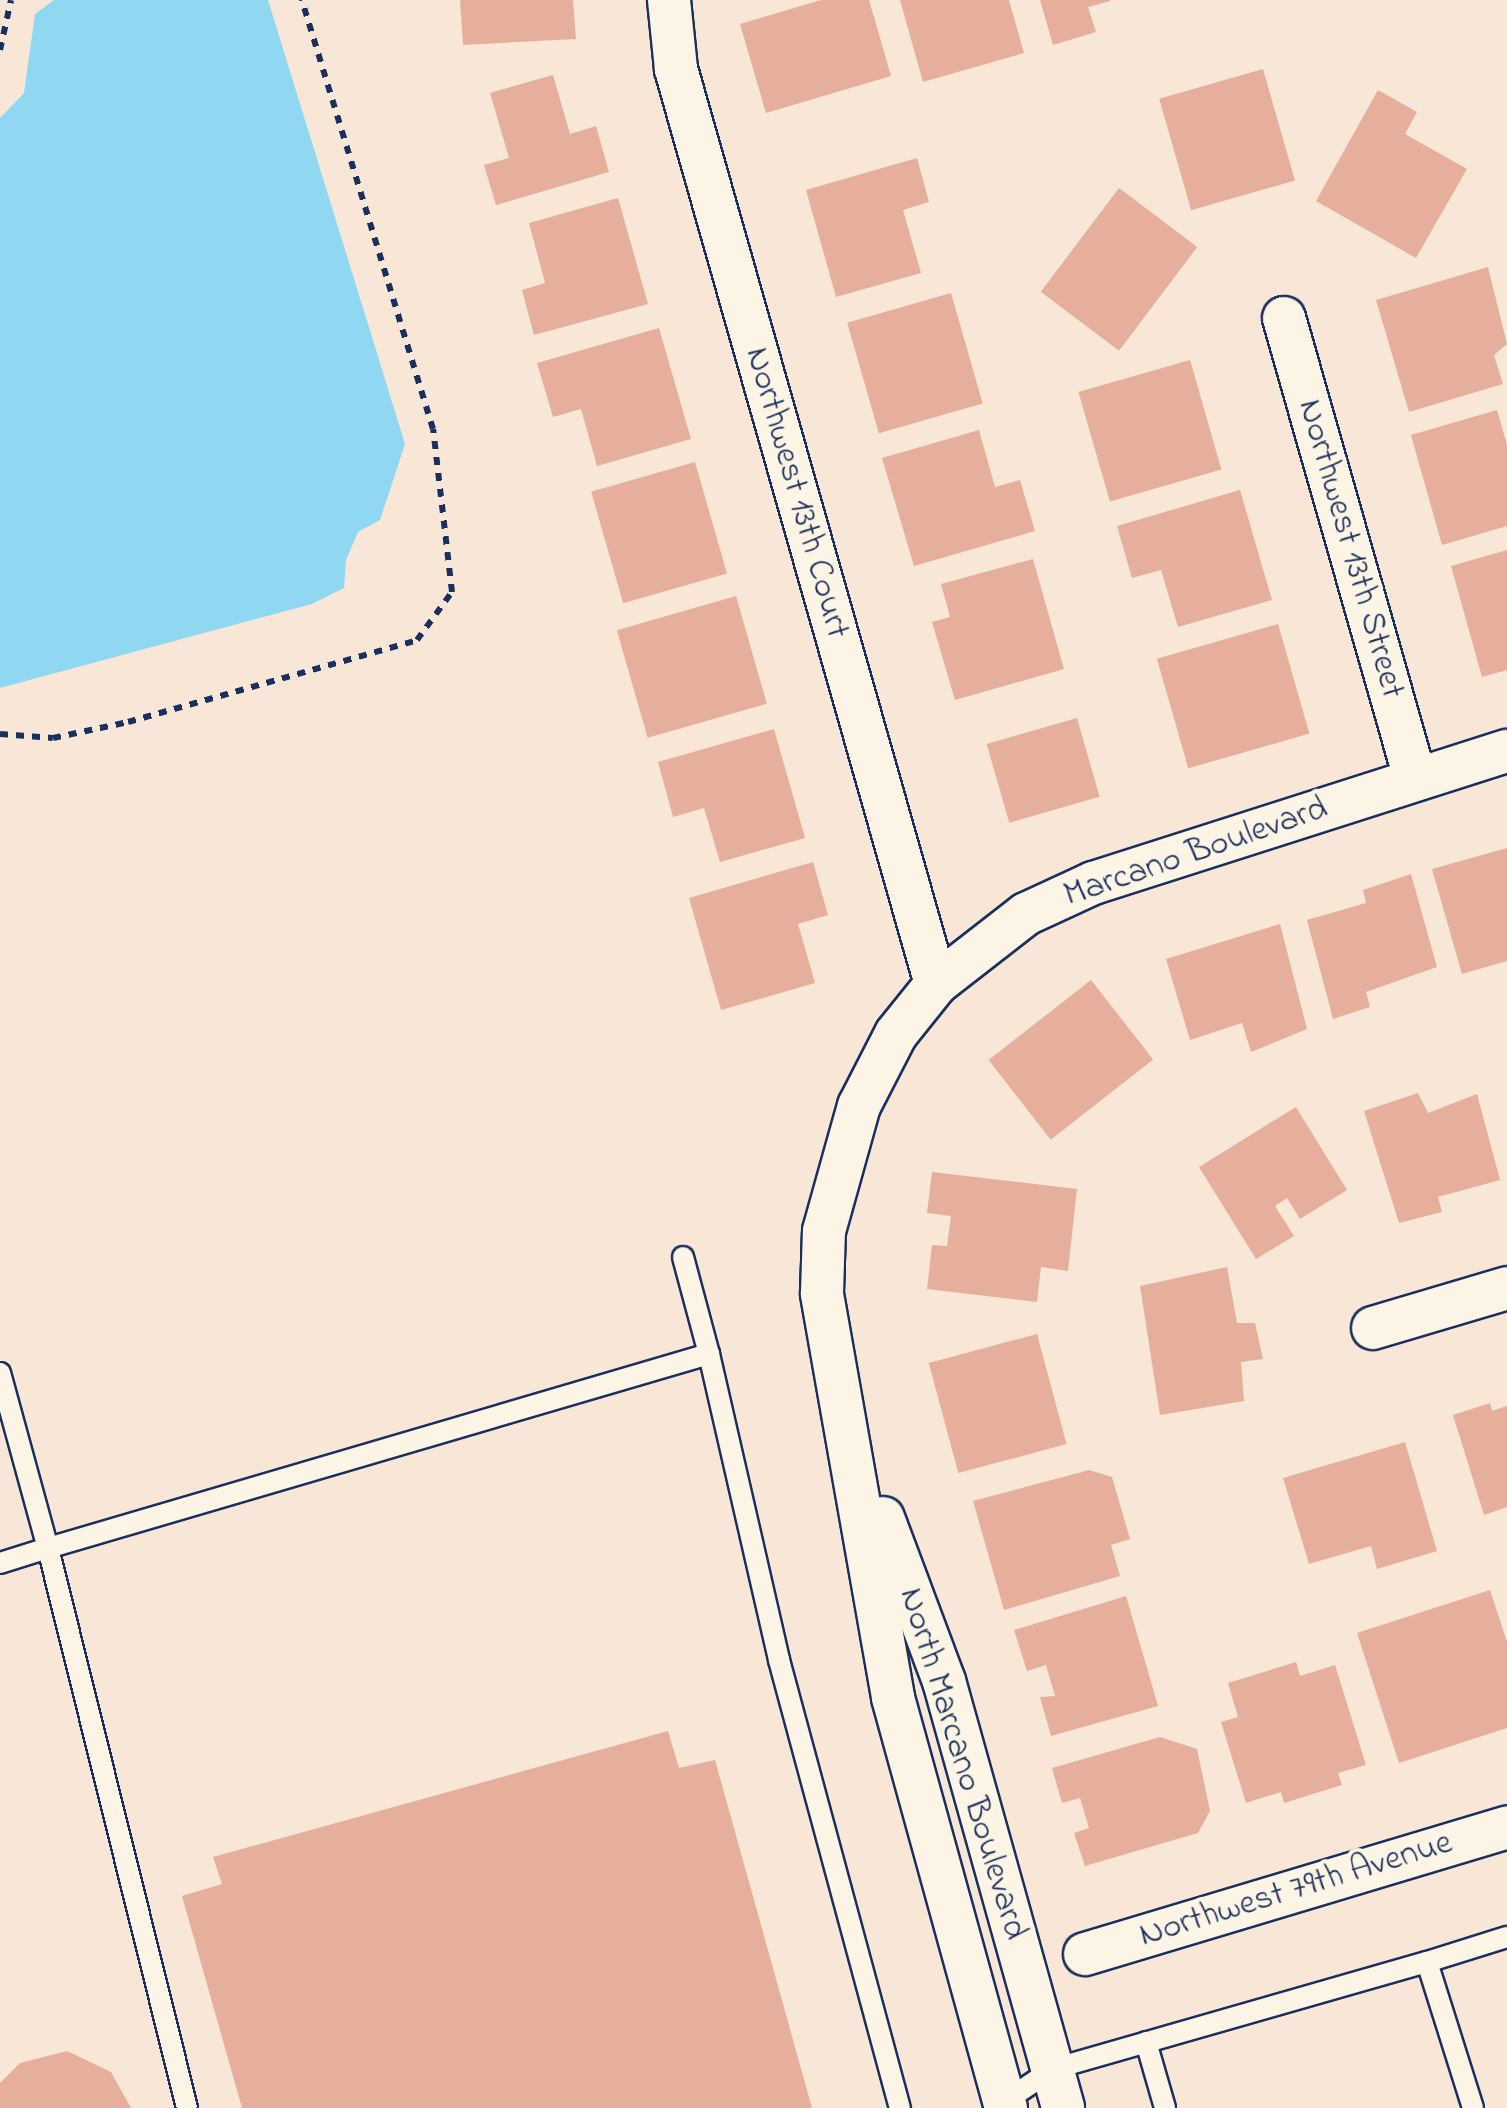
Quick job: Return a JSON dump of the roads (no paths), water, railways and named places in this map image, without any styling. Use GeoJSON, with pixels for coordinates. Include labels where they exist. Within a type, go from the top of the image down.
{"type":"FeatureCollection","features":[{"type":"Feature","properties":{"kind":"street","name":"Northwest 13th Court"},"geometry":{"type":"LineString","coordinates":[[668,0],[676,68],[936,984]]}},
{"type":"Feature","properties":{"kind":"street","name":"Northwest 13th Street"},"geometry":{"type":"LineString","coordinates":[[1284,318],[1416,780]]}},
{"type":"Feature","properties":{"kind":"street","name":"Marcano Boulevard"},"geometry":{"type":"LineString","coordinates":[[836,1170],[896,1034],[936,984],[1026,914],[1093,883],[1507,751]]}},
{"type":"Feature","properties":{"kind":"street","name":"North Marcano Boulevard"},"geometry":{"type":"LineString","coordinates":[[836,1170],[822,1293],[848,1423],[893,1696],[1005,2105]]}},
{"type":"Feature","properties":{"kind":"street"},"geometry":{"type":"LineString","coordinates":[[1373,1328],[1507,1288]]}},
{"type":"Feature","properties":{"kind":"street","name":"North Marcano Boulevard"},"geometry":{"type":"LineString","coordinates":[[848,1423],[944,1681],[1058,2089]]}},
{"type":"Feature","properties":{"kind":"street","name":"Northwest 79th Avenue"},"geometry":{"type":"LineString","coordinates":[[1085,1954],[1507,1826]]}},
{"type":"Feature","properties":{"kind":"lane"},"geometry":{"type":"LineString","coordinates":[[683,1257],[779,1660],[908,2108]]}},
{"type":"Feature","properties":{"kind":"lane"},"geometry":{"type":"LineString","coordinates":[[0,1563],[708,1354]]}},
{"type":"Feature","properties":{"kind":"lane"},"geometry":{"type":"LineString","coordinates":[[0,1373],[48,1548],[187,2108]]}},
{"type":"Feature","properties":{"kind":"lane"},"geometry":{"type":"LineString","coordinates":[[1005,2105],[1058,2089],[1146,2042],[1507,1937]]}},
{"type":"Feature","properties":{"kind":"lane"},"geometry":{"type":"LineString","coordinates":[[1427,1962],[1473,2108]]}},
{"type":"Feature","properties":{"kind":"lane"},"geometry":{"type":"LineString","coordinates":[[1146,2042],[1165,2108]]}},
{"type":"Feature","properties":{"kind":"lane"},"geometry":{"type":"LineString","coordinates":[[898,2084],[900,2108]]}},
{"type":"Feature","properties":{"kind":"water"},"geometry":{"type":"Polygon","coordinates":[[[54,0],[268,0],[405,444],[380,520],[358,532],[346,560],[344,588],[312,604],[0,688],[0,118],[24,93],[35,14],[54,0]]]}}]}
